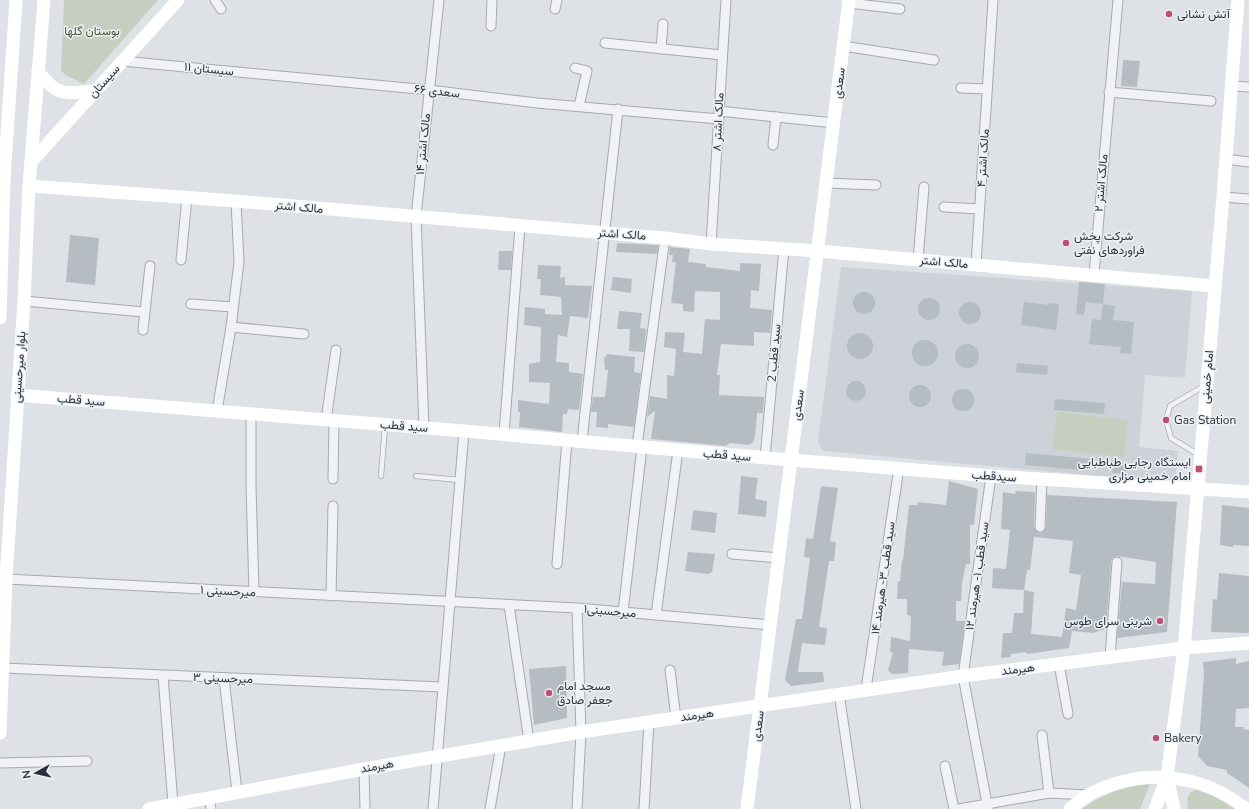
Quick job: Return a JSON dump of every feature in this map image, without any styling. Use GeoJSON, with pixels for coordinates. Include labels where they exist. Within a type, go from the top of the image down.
{"type":"FeatureCollection","features":[{"type":"Feature","properties":{"kind":"main road"},"geometry":{"type":"LineString","coordinates":[[0,318],[2,179],[16,0]]}},
{"type":"Feature","properties":{"kind":"main road","name":"بلوار میرحسینی"},"geometry":{"type":"LineString","coordinates":[[0,734],[6,579],[5,522],[17,395],[24,301],[29,186],[44,0]]}},
{"type":"Feature","properties":{"kind":"main road","name":"سیستان"},"geometry":{"type":"LineString","coordinates":[[31,162],[178,0]]}},
{"type":"Feature","properties":{"kind":"main road","name":"امام خمینی"},"geometry":{"type":"LineString","coordinates":[[1155,809],[1167,777],[1184,648],[1214,286],[1223,197],[1238,0]]}},
{"type":"Feature","properties":{"kind":"main road","name":"سعدی"},"geometry":{"type":"LineString","coordinates":[[747,809],[849,1]]}},
{"type":"Feature","properties":{"kind":"main road"},"geometry":{"type":"LineString","coordinates":[[38,71],[49,86],[60,92],[71,93],[96,91]]}},
{"type":"Feature","properties":{"kind":"main road","name":"مالک اشتر"},"geometry":{"type":"LineString","coordinates":[[29,186],[236,201],[665,238],[711,244],[784,248],[1094,274],[1214,286]]}},
{"type":"Feature","properties":{"kind":"main road","name":"سید قطب"},"geometry":{"type":"LineString","coordinates":[[17,395],[424,427],[791,460]]}},
{"type":"Feature","properties":{"kind":"main road","name":"سیدقطب"},"geometry":{"type":"LineString","coordinates":[[791,460],[991,476],[1249,492]]}},
{"type":"Feature","properties":{"kind":"main road","name":"هیرمند"},"geometry":{"type":"LineString","coordinates":[[149,809],[173,804],[210,803],[237,792],[500,745],[839,693],[1110,657],[1184,648],[1249,643]]}},
{"type":"Feature","properties":{"kind":"main road"},"geometry":{"type":"LineString","coordinates":[[1070,809],[1089,794],[1123,781],[1167,777],[1196,782],[1230,796],[1246,809]]}},
{"type":"Feature","properties":{"kind":"main road","name":"امام خمینی"},"geometry":{"type":"LineString","coordinates":[[1167,777],[1174,809]]}},
{"type":"Feature","properties":{"kind":"street"},"geometry":{"type":"LineString","coordinates":[[215,0],[221,9]]}},
{"type":"Feature","properties":{"kind":"street","name":"مالک اشتر ۱۴"},"geometry":{"type":"LineString","coordinates":[[424,427],[416,217],[439,0]]}},
{"type":"Feature","properties":{"kind":"street"},"geometry":{"type":"LineString","coordinates":[[491,26],[492,0]]}},
{"type":"Feature","properties":{"kind":"street","name":"مالک اشتر ۸"},"geometry":{"type":"LineString","coordinates":[[711,244],[726,0]]}},
{"type":"Feature","properties":{"kind":"street","name":"مالک اشتر ۴"},"geometry":{"type":"LineString","coordinates":[[976,265],[993,0]]}},
{"type":"Feature","properties":{"kind":"street","name":"مالک اشتر ۲"},"geometry":{"type":"LineString","coordinates":[[1094,274],[1118,0]]}},
{"type":"Feature","properties":{"kind":"street"},"geometry":{"type":"LineString","coordinates":[[849,1],[900,9]]}},
{"type":"Feature","properties":{"kind":"street"},"geometry":{"type":"LineString","coordinates":[[661,49],[663,24]]}},
{"type":"Feature","properties":{"kind":"street"},"geometry":{"type":"LineString","coordinates":[[605,42],[722,55]]}},
{"type":"Feature","properties":{"kind":"street"},"geometry":{"type":"LineString","coordinates":[[843,46],[934,60]]}},
{"type":"Feature","properties":{"kind":"street","name":"سیستان ۱۱"},"geometry":{"type":"LineString","coordinates":[[122,61],[294,77]]}},
{"type":"Feature","properties":{"kind":"street"},"geometry":{"type":"LineString","coordinates":[[575,68],[587,71],[579,106]]}},
{"type":"Feature","properties":{"kind":"street","name":"سعدی ۶۶"},"geometry":{"type":"LineString","coordinates":[[294,77],[429,90],[537,104],[719,115]]}},
{"type":"Feature","properties":{"kind":"street"},"geometry":{"type":"LineString","coordinates":[[1231,86],[1249,87]]}},
{"type":"Feature","properties":{"kind":"street"},"geometry":{"type":"LineString","coordinates":[[961,88],[987,90]]}},
{"type":"Feature","properties":{"kind":"street"},"geometry":{"type":"LineString","coordinates":[[1109,92],[1211,101]]}},
{"type":"Feature","properties":{"kind":"street"},"geometry":{"type":"LineString","coordinates":[[582,441],[606,233],[618,110]]}},
{"type":"Feature","properties":{"kind":"street"},"geometry":{"type":"LineString","coordinates":[[719,115],[776,117],[834,123]]}},
{"type":"Feature","properties":{"kind":"street"},"geometry":{"type":"LineString","coordinates":[[773,145],[776,117]]}},
{"type":"Feature","properties":{"kind":"street"},"geometry":{"type":"LineString","coordinates":[[1225,159],[1249,162]]}},
{"type":"Feature","properties":{"kind":"street"},"geometry":{"type":"LineString","coordinates":[[826,183],[876,186]]}},
{"type":"Feature","properties":{"kind":"street"},"geometry":{"type":"LineString","coordinates":[[918,260],[924,187]]}},
{"type":"Feature","properties":{"kind":"street"},"geometry":{"type":"LineString","coordinates":[[181,260],[187,197]]}},
{"type":"Feature","properties":{"kind":"street"},"geometry":{"type":"LineString","coordinates":[[1223,197],[1249,199]]}},
{"type":"Feature","properties":{"kind":"street"},"geometry":{"type":"LineString","coordinates":[[217,411],[231,327],[239,262],[236,201]]}},
{"type":"Feature","properties":{"kind":"street"},"geometry":{"type":"LineString","coordinates":[[944,207],[979,209]]}},
{"type":"Feature","properties":{"kind":"street"},"geometry":{"type":"LineString","coordinates":[[504,434],[520,226]]}},
{"type":"Feature","properties":{"kind":"street"},"geometry":{"type":"LineString","coordinates":[[623,612],[652,331],[665,238]]}},
{"type":"Feature","properties":{"kind":"street","name":"سید قطب 2"},"geometry":{"type":"LineString","coordinates":[[765,458],[784,248]]}},
{"type":"Feature","properties":{"kind":"street"},"geometry":{"type":"LineString","coordinates":[[143,330],[150,266]]}},
{"type":"Feature","properties":{"kind":"street"},"geometry":{"type":"LineString","coordinates":[[24,301],[144,312]]}},
{"type":"Feature","properties":{"kind":"street"},"geometry":{"type":"LineString","coordinates":[[191,304],[233,307]]}},
{"type":"Feature","properties":{"kind":"street"},"geometry":{"type":"LineString","coordinates":[[231,327],[304,334]]}},
{"type":"Feature","properties":{"kind":"street"},"geometry":{"type":"LineString","coordinates":[[333,479],[330,420],[336,350]]}},
{"type":"Feature","properties":{"kind":"street"},"geometry":{"type":"LineString","coordinates":[[251,414],[254,592]]}},
{"type":"Feature","properties":{"kind":"street"},"geometry":{"type":"LineString","coordinates":[[433,809],[436,756],[464,431]]}},
{"type":"Feature","properties":{"kind":"street"},"geometry":{"type":"LineString","coordinates":[[557,564],[567,440]]}},
{"type":"Feature","properties":{"kind":"street"},"geometry":{"type":"LineString","coordinates":[[656,615],[678,450]]}},
{"type":"Feature","properties":{"kind":"street","name":"سید قطب ۳- هیرمند ۱۴"},"geometry":{"type":"LineString","coordinates":[[866,689],[899,468]]}},
{"type":"Feature","properties":{"kind":"street","name":"سید قطب ۱- هیرمند ۱۲"},"geometry":{"type":"LineString","coordinates":[[988,806],[963,676],[991,476]]}},
{"type":"Feature","properties":{"kind":"street"},"geometry":{"type":"LineString","coordinates":[[1040,527],[1042,479]]}},
{"type":"Feature","properties":{"kind":"street"},"geometry":{"type":"LineString","coordinates":[[331,596],[334,506]]}},
{"type":"Feature","properties":{"kind":"street"},"geometry":{"type":"LineString","coordinates":[[732,554],[779,558]]}},
{"type":"Feature","properties":{"kind":"street"},"geometry":{"type":"LineString","coordinates":[[1110,657],[1117,562]]}},
{"type":"Feature","properties":{"kind":"street","name":"میرحسینی ۱"},"geometry":{"type":"LineString","coordinates":[[6,579],[450,603]]}},
{"type":"Feature","properties":{"kind":"street","name":"میرحسینی۱"},"geometry":{"type":"LineString","coordinates":[[450,603],[577,608],[770,625]]}},
{"type":"Feature","properties":{"kind":"street"},"geometry":{"type":"LineString","coordinates":[[509,605],[529,741]]}},
{"type":"Feature","properties":{"kind":"street"},"geometry":{"type":"LineString","coordinates":[[577,608],[581,732],[577,809]]}},
{"type":"Feature","properties":{"kind":"street"},"geometry":{"type":"LineString","coordinates":[[1059,664],[1068,714]]}},
{"type":"Feature","properties":{"kind":"street","name":"میرحسینی ۳"},"geometry":{"type":"LineString","coordinates":[[3,668],[442,687]]}},
{"type":"Feature","properties":{"kind":"street"},"geometry":{"type":"LineString","coordinates":[[670,670],[676,718]]}},
{"type":"Feature","properties":{"kind":"street"},"geometry":{"type":"LineString","coordinates":[[163,676],[173,804]]}},
{"type":"Feature","properties":{"kind":"street"},"geometry":{"type":"LineString","coordinates":[[224,678],[237,792]]}},
{"type":"Feature","properties":{"kind":"street"},"geometry":{"type":"LineString","coordinates":[[839,693],[856,809]]}},
{"type":"Feature","properties":{"kind":"street"},"geometry":{"type":"LineString","coordinates":[[644,809],[649,722]]}},
{"type":"Feature","properties":{"kind":"street"},"geometry":{"type":"LineString","coordinates":[[1042,735],[1050,793]]}},
{"type":"Feature","properties":{"kind":"street"},"geometry":{"type":"LineString","coordinates":[[490,809],[500,745]]}},
{"type":"Feature","properties":{"kind":"street"},"geometry":{"type":"LineString","coordinates":[[0,763],[87,761]]}},
{"type":"Feature","properties":{"kind":"street"},"geometry":{"type":"LineString","coordinates":[[945,766],[954,809]]}},
{"type":"Feature","properties":{"kind":"street"},"geometry":{"type":"LineString","coordinates":[[364,769],[365,809]]}},
{"type":"Feature","properties":{"kind":"street"},"geometry":{"type":"LineString","coordinates":[[959,809],[988,806],[1050,793],[1089,794]]}},
{"type":"Feature","properties":{"kind":"lane"},"geometry":{"type":"LineString","coordinates":[[1200,456],[1171,438],[1166,420],[1170,406],[1206,385]]}},
{"type":"Feature","properties":{"kind":"lane"},"geometry":{"type":"LineString","coordinates":[[381,476],[385,424]]}},
{"type":"Feature","properties":{"kind":"lane"},"geometry":{"type":"LineString","coordinates":[[416,476],[460,480]]}},
{"type":"Feature","properties":{"kind":"shaded area"},"geometry":{"type":"Polygon","coordinates":[[[841,267],[1192,291],[1185,378],[1145,375],[1139,447],[1178,451],[1175,483],[825,451],[820,448],[818,441],[841,267]]]}},
{"type":"Feature","properties":{"kind":"green space","name":"بوستان گلها"},"geometry":{"type":"Polygon","coordinates":[[[64,0],[158,0],[84,84],[65,75],[61,70],[64,0]]]}},
{"type":"Feature","properties":{"kind":"green space"},"geometry":{"type":"Polygon","coordinates":[[[1057,412],[1128,420],[1124,457],[1053,449],[1057,412]]]}},
{"type":"Feature","properties":{"kind":"green space"},"geometry":{"type":"Polygon","coordinates":[[[1150,784],[1140,809],[1082,809],[1098,799],[1114,792],[1150,784]]]}},
{"type":"Feature","properties":{"kind":"green space"},"geometry":{"type":"Polygon","coordinates":[[[1197,789],[1210,793],[1238,809],[1188,809],[1187,799],[1190,793],[1197,789]]]}},
{"type":"Feature","properties":{"kind":"building"},"geometry":{"type":"Polygon","coordinates":[[[1123,60],[1140,61],[1137,87],[1121,86],[1123,60]]]}},
{"type":"Feature","properties":{"kind":"building"},"geometry":{"type":"Polygon","coordinates":[[[70,235],[99,238],[95,285],[66,282],[70,235]]]}},
{"type":"Feature","properties":{"kind":"building"},"geometry":{"type":"Polygon","coordinates":[[[617,243],[658,245],[657,254],[616,252],[617,243]]]}},
{"type":"Feature","properties":{"kind":"building"},"geometry":{"type":"Polygon","coordinates":[[[670,247],[690,249],[688,262],[706,264],[706,267],[740,271],[740,263],[761,264],[759,291],[751,290],[750,308],[772,310],[770,333],[754,332],[754,346],[721,344],[717,375],[720,375],[719,395],[764,397],[763,413],[757,413],[755,436],[753,442],[749,445],[730,443],[726,446],[651,439],[655,411],[647,417],[650,396],[667,399],[667,375],[674,376],[676,349],[664,347],[665,332],[685,333],[683,352],[702,354],[705,319],[720,320],[720,292],[695,291],[694,312],[683,311],[683,304],[671,303],[676,262],[672,262],[673,255],[669,255],[670,247]]]}},
{"type":"Feature","properties":{"kind":"building"},"geometry":{"type":"Polygon","coordinates":[[[499,251],[512,251],[511,270],[498,270],[499,251]]]}},
{"type":"Feature","properties":{"kind":"building"},"geometry":{"type":"Polygon","coordinates":[[[538,265],[561,266],[560,278],[565,277],[565,285],[592,286],[588,318],[570,316],[567,337],[558,335],[556,362],[569,363],[569,372],[583,374],[579,410],[568,409],[567,414],[563,414],[562,432],[519,427],[520,412],[518,412],[518,400],[549,404],[550,383],[529,382],[529,364],[540,362],[541,327],[524,325],[525,307],[545,309],[545,314],[562,315],[561,297],[540,295],[541,279],[537,279],[538,265]]]}},
{"type":"Feature","properties":{"kind":"building"},"geometry":{"type":"Polygon","coordinates":[[[613,277],[632,279],[631,293],[611,290],[613,277]]]}},
{"type":"Feature","properties":{"kind":"building"},"geometry":{"type":"Polygon","coordinates":[[[1079,282],[1105,284],[1103,304],[1086,302],[1084,315],[1076,314],[1079,282]]]}},
{"type":"Feature","properties":{"kind":"building"},"geometry":{"type":"Polygon","coordinates":[[[864,292],[872,295],[875,303],[872,311],[864,314],[856,311],[853,303],[856,295],[864,292]]]}},
{"type":"Feature","properties":{"kind":"building"},"geometry":{"type":"Polygon","coordinates":[[[929,298],[937,301],[940,309],[937,317],[929,320],[921,317],[918,309],[921,301],[929,298]]]}},
{"type":"Feature","properties":{"kind":"building"},"geometry":{"type":"Polygon","coordinates":[[[970,302],[978,305],[981,313],[978,321],[970,324],[962,321],[959,313],[962,305],[970,302]]]}},
{"type":"Feature","properties":{"kind":"building"},"geometry":{"type":"Polygon","coordinates":[[[1024,302],[1049,305],[1049,303],[1059,304],[1056,330],[1021,325],[1024,302]]]}},
{"type":"Feature","properties":{"kind":"building"},"geometry":{"type":"Polygon","coordinates":[[[1103,304],[1115,306],[1113,320],[1134,322],[1131,354],[1120,353],[1121,347],[1089,344],[1092,319],[1101,320],[1103,304]]]}},
{"type":"Feature","properties":{"kind":"building"},"geometry":{"type":"Polygon","coordinates":[[[619,311],[642,313],[640,328],[646,329],[644,352],[629,351],[630,329],[617,329],[619,311]]]}},
{"type":"Feature","properties":{"kind":"building"},"geometry":{"type":"Polygon","coordinates":[[[860,333],[869,337],[873,346],[869,355],[860,359],[851,355],[847,346],[851,337],[860,333]]]}},
{"type":"Feature","properties":{"kind":"building"},"geometry":{"type":"Polygon","coordinates":[[[925,340],[935,343],[938,353],[935,363],[925,366],[915,363],[912,353],[915,343],[925,340]]]}},
{"type":"Feature","properties":{"kind":"building"},"geometry":{"type":"Polygon","coordinates":[[[967,344],[972,345],[978,351],[978,361],[972,367],[967,368],[962,367],[956,361],[955,356],[956,351],[962,345],[967,344]]]}},
{"type":"Feature","properties":{"kind":"building"},"geometry":{"type":"Polygon","coordinates":[[[606,354],[635,357],[634,372],[641,373],[634,427],[608,424],[608,428],[596,427],[597,412],[591,412],[593,397],[605,397],[608,370],[605,370],[604,357],[607,356],[606,354]]]}},
{"type":"Feature","properties":{"kind":"building"},"geometry":{"type":"Polygon","coordinates":[[[1017,363],[1048,366],[1047,375],[1016,372],[1017,363]]]}},
{"type":"Feature","properties":{"kind":"building"},"geometry":{"type":"Polygon","coordinates":[[[856,381],[863,384],[866,391],[863,398],[856,401],[849,398],[846,391],[849,384],[856,381]]]}},
{"type":"Feature","properties":{"kind":"building"},"geometry":{"type":"Polygon","coordinates":[[[920,385],[928,388],[931,396],[928,404],[920,407],[912,404],[909,396],[912,388],[920,385]]]}},
{"type":"Feature","properties":{"kind":"building"},"geometry":{"type":"Polygon","coordinates":[[[963,389],[967,390],[973,396],[973,404],[967,410],[963,411],[959,410],[953,404],[952,400],[953,396],[959,390],[963,389]]]}},
{"type":"Feature","properties":{"kind":"building"},"geometry":{"type":"Polygon","coordinates":[[[1055,399],[1105,403],[1104,414],[1054,410],[1055,399]]]}},
{"type":"Feature","properties":{"kind":"building"},"geometry":{"type":"Polygon","coordinates":[[[1026,453],[1091,459],[1090,471],[1025,465],[1026,453]]]}},
{"type":"Feature","properties":{"kind":"building"},"geometry":{"type":"Polygon","coordinates":[[[1113,464],[1127,466],[1126,474],[1112,473],[1113,464]]]}},
{"type":"Feature","properties":{"kind":"building"},"geometry":{"type":"Polygon","coordinates":[[[741,476],[758,478],[755,499],[767,501],[766,517],[738,514],[741,476]]]}},
{"type":"Feature","properties":{"kind":"building"},"geometry":{"type":"Polygon","coordinates":[[[949,481],[978,489],[974,525],[970,525],[970,564],[966,564],[962,583],[961,601],[956,601],[956,621],[965,621],[959,664],[942,666],[944,652],[909,649],[908,673],[892,674],[888,670],[893,653],[890,652],[891,637],[910,641],[911,616],[907,615],[907,599],[897,599],[898,581],[900,581],[909,505],[918,505],[917,502],[946,505],[949,481]]]}},
{"type":"Feature","properties":{"kind":"building"},"geometry":{"type":"Polygon","coordinates":[[[821,486],[838,488],[830,541],[836,542],[834,561],[829,561],[819,627],[827,628],[825,645],[802,643],[798,672],[823,672],[824,682],[791,686],[785,680],[796,619],[802,619],[810,558],[804,557],[806,538],[813,539],[821,486]]]}},
{"type":"Feature","properties":{"kind":"building"},"geometry":{"type":"Polygon","coordinates":[[[1016,491],[1035,492],[1034,527],[1039,533],[1043,532],[1046,528],[1047,495],[1177,502],[1167,632],[1117,638],[1122,582],[1155,584],[1156,562],[1117,556],[1112,558],[1111,562],[1106,629],[1093,633],[1072,631],[1069,648],[1027,654],[1026,652],[1011,654],[1011,657],[1001,658],[1003,633],[1012,633],[1014,613],[1023,613],[1024,590],[992,588],[993,568],[1006,569],[1010,530],[1001,529],[1003,492],[1015,494],[1016,491]],[[1034,537],[1030,570],[1027,570],[1024,590],[1034,592],[1031,634],[1062,637],[1066,608],[1076,610],[1081,575],[1069,573],[1073,541],[1034,537]]]}},
{"type":"Feature","properties":{"kind":"building"},"geometry":{"type":"Polygon","coordinates":[[[1222,505],[1249,508],[1249,546],[1233,545],[1233,547],[1220,545],[1222,505]]]}},
{"type":"Feature","properties":{"kind":"building"},"geometry":{"type":"Polygon","coordinates":[[[693,510],[717,513],[715,533],[691,530],[693,510]]]}},
{"type":"Feature","properties":{"kind":"building"},"geometry":{"type":"Polygon","coordinates":[[[688,552],[715,554],[712,572],[708,574],[685,571],[688,552]]]}},
{"type":"Feature","properties":{"kind":"building"},"geometry":{"type":"Polygon","coordinates":[[[1219,573],[1249,576],[1249,633],[1211,632],[1213,599],[1217,600],[1219,573]]]}},
{"type":"Feature","properties":{"kind":"building"},"geometry":{"type":"Polygon","coordinates":[[[1236,658],[1236,664],[1249,661],[1249,708],[1236,709],[1235,727],[1244,727],[1243,729],[1249,730],[1249,788],[1227,773],[1227,770],[1207,766],[1198,756],[1204,674],[1203,662],[1236,658]]]}},
{"type":"Feature","properties":{"kind":"building","name":"مسجد امام جعفر صادق"},"geometry":{"type":"Polygon","coordinates":[[[566,666],[567,718],[534,725],[529,669],[566,666]]]}},
{"type":"Feature","properties":{"kind":"place","name":"آتش نشانی"},"geometry":{"type":"Point","coordinates":[1169,14]}},
{"type":"Feature","properties":{"kind":"place","name":"شرکت پخش فراوردهای نفتی"},"geometry":{"type":"Point","coordinates":[1066,243]}},
{"type":"Feature","properties":{"kind":"place","name":"Gas Station"},"geometry":{"type":"Point","coordinates":[1166,420]}},
{"type":"Feature","properties":{"kind":"place","name":"ایستگاه رجایی طباطبایی امام خمینی مزاری"},"geometry":{"type":"Point","coordinates":[1199,469]}},
{"type":"Feature","properties":{"kind":"place","name":"شرینی سرای طوس"},"geometry":{"type":"Point","coordinates":[1160,621]}},
{"type":"Feature","properties":{"kind":"place","name":"مسجد امام جعفر صادق"},"geometry":{"type":"Point","coordinates":[549,693]}},
{"type":"Feature","properties":{"kind":"place","name":"Bakery"},"geometry":{"type":"Point","coordinates":[1156,738]}}]}
